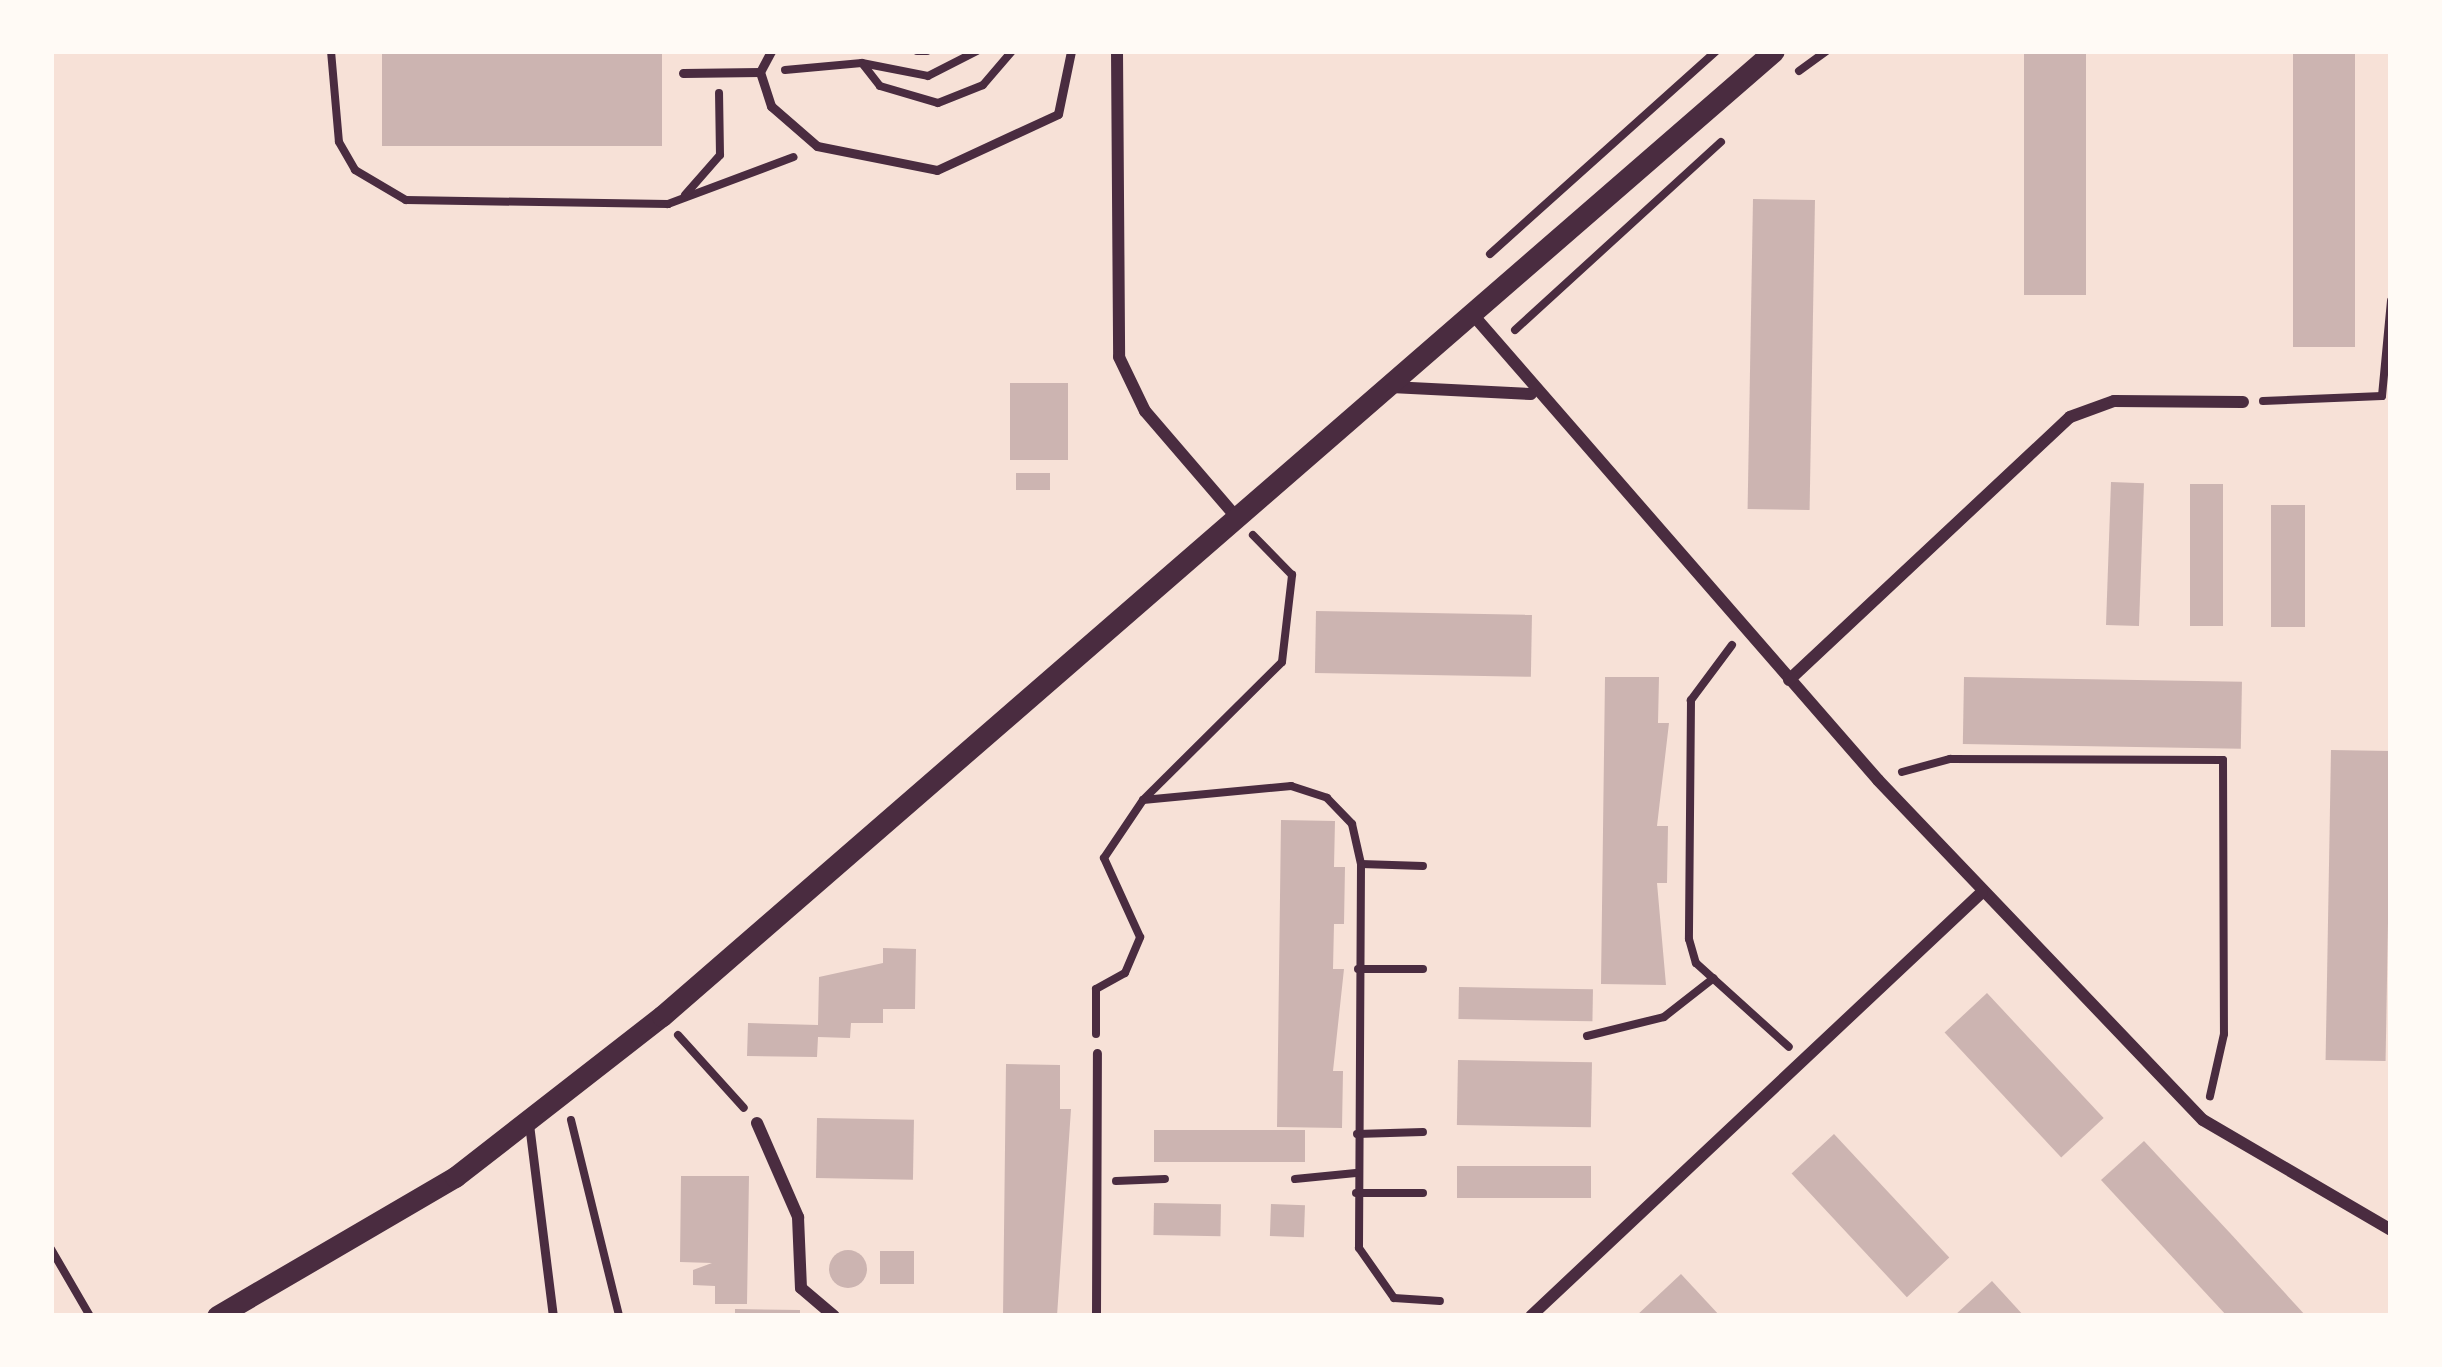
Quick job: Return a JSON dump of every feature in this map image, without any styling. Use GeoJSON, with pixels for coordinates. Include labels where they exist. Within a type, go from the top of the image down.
{"type":"FeatureCollection","features":[{"type":"Feature","properties":{"kind":"street"},"geometry":{"type":"LineString","coordinates":[[1118,51],[1119,357],[1145,411],[1239,520]]}},
{"type":"Feature","properties":{"kind":"street"},"geometry":{"type":"LineString","coordinates":[[217,1316],[408,1209],[529,1124],[662,1016],[1774,51]]}},
{"type":"Feature","properties":{"kind":"street"},"geometry":{"type":"LineString","coordinates":[[1474,316],[1531,394],[1878,779],[2204,1120],[2391,1230]]}},
{"type":"Feature","properties":{"kind":"street"},"geometry":{"type":"LineString","coordinates":[[1391,387],[1531,394]]}},
{"type":"Feature","properties":{"kind":"street"},"geometry":{"type":"LineString","coordinates":[[1789,680],[2070,416],[2114,401],[2243,401]]}},
{"type":"Feature","properties":{"kind":"street"},"geometry":{"type":"LineString","coordinates":[[1531,1316],[1982,892]]}},
{"type":"Feature","properties":{"kind":"street"},"geometry":{"type":"LineString","coordinates":[[757,1123],[798,1217],[801,1288],[834,1316]]}},
{"type":"Feature","properties":{"kind":"lane"},"geometry":{"type":"LineString","coordinates":[[771,51],[760,72],[771,106],[818,146],[909,170],[970,159],[1058,114],[1070,51]]}},
{"type":"Feature","properties":{"kind":"lane"},"geometry":{"type":"LineString","coordinates":[[683,73],[760,72]]}},
{"type":"Feature","properties":{"kind":"lane"},"geometry":{"type":"LineString","coordinates":[[1096,1053],[1096,1316]]}},
{"type":"Feature","properties":{"kind":"lane"},"geometry":{"type":"LineString","coordinates":[[529,1124],[553,1316]]}},
{"type":"Feature","properties":{"kind":"path"},"geometry":{"type":"LineString","coordinates":[[331,51],[339,142],[355,170],[406,200],[668,204],[818,146]]}},
{"type":"Feature","properties":{"kind":"path"},"geometry":{"type":"LineString","coordinates":[[917,51],[927,51]]}},
{"type":"Feature","properties":{"kind":"path"},"geometry":{"type":"LineString","coordinates":[[815,66],[862,63],[928,76],[977,51]]}},
{"type":"Feature","properties":{"kind":"path"},"geometry":{"type":"LineString","coordinates":[[862,63],[880,86],[938,103],[983,85],[1012,51]]}},
{"type":"Feature","properties":{"kind":"path"},"geometry":{"type":"LineString","coordinates":[[1484,261],[1716,51]]}},
{"type":"Feature","properties":{"kind":"path"},"geometry":{"type":"LineString","coordinates":[[1784,84],[1827,51]]}},
{"type":"Feature","properties":{"kind":"path"},"geometry":{"type":"LineString","coordinates":[[668,204],[704,184],[720,154],[718,73]]}},
{"type":"Feature","properties":{"kind":"path"},"geometry":{"type":"LineString","coordinates":[[1496,346],[1734,130]]}},
{"type":"Feature","properties":{"kind":"path"},"geometry":{"type":"LineString","coordinates":[[2243,401],[2382,396],[2391,300]]}},
{"type":"Feature","properties":{"kind":"path"},"geometry":{"type":"LineString","coordinates":[[1096,1053],[1096,989],[1125,973],[1140,937],[1104,858],[1143,800],[1282,662],[1292,575],[1277,560]]}},
{"type":"Feature","properties":{"kind":"path"},"geometry":{"type":"LineString","coordinates":[[1745,632],[1691,700],[1689,938],[1714,978],[1803,1060]]}},
{"type":"Feature","properties":{"kind":"path"},"geometry":{"type":"LineString","coordinates":[[1878,779],[1949,759],[2223,760],[2224,1034],[2204,1120]]}},
{"type":"Feature","properties":{"kind":"path"},"geometry":{"type":"LineString","coordinates":[[1143,800],[1315,790],[1352,824],[1361,864],[1356,1193],[1370,1276],[1394,1298],[1441,1301]]}},
{"type":"Feature","properties":{"kind":"path"},"geometry":{"type":"LineString","coordinates":[[1361,864],[1423,866]]}},
{"type":"Feature","properties":{"kind":"path"},"geometry":{"type":"LineString","coordinates":[[1358,968],[1423,969]]}},
{"type":"Feature","properties":{"kind":"path"},"geometry":{"type":"LineString","coordinates":[[1587,1036],[1664,1017],[1714,978]]}},
{"type":"Feature","properties":{"kind":"path"},"geometry":{"type":"LineString","coordinates":[[662,1016],[757,1123]]}},
{"type":"Feature","properties":{"kind":"path"},"geometry":{"type":"LineString","coordinates":[[564,1095],[619,1316]]}},
{"type":"Feature","properties":{"kind":"path"},"geometry":{"type":"LineString","coordinates":[[1357,1134],[1423,1132]]}},
{"type":"Feature","properties":{"kind":"path"},"geometry":{"type":"LineString","coordinates":[[1295,1179],[1356,1173]]}},
{"type":"Feature","properties":{"kind":"path"},"geometry":{"type":"LineString","coordinates":[[1096,1181],[1165,1179]]}},
{"type":"Feature","properties":{"kind":"path"},"geometry":{"type":"LineString","coordinates":[[1356,1193],[1423,1193]]}},
{"type":"Feature","properties":{"kind":"path"},"geometry":{"type":"LineString","coordinates":[[51,1249],[90,1316]]}},
{"type":"Feature","properties":{"kind":"building"},"geometry":{"type":"Polygon","coordinates":[[[382,51],[662,51],[662,146],[382,146],[382,51]]]}},
{"type":"Feature","properties":{"kind":"building"},"geometry":{"type":"Polygon","coordinates":[[[2024,51],[2086,51],[2086,295],[2024,295],[2024,51]]]}},
{"type":"Feature","properties":{"kind":"building"},"geometry":{"type":"Polygon","coordinates":[[[2293,51],[2355,51],[2355,347],[2293,347],[2293,51]]]}},
{"type":"Feature","properties":{"kind":"building"},"geometry":{"type":"Polygon","coordinates":[[[1753,199],[1815,200],[1810,510],[1748,509],[1753,199]]]}},
{"type":"Feature","properties":{"kind":"building"},"geometry":{"type":"Polygon","coordinates":[[[1010,383],[1068,383],[1068,460],[1010,460],[1010,383]]]}},
{"type":"Feature","properties":{"kind":"building"},"geometry":{"type":"Polygon","coordinates":[[[1016,473],[1050,473],[1050,490],[1016,490],[1016,473]]]}},
{"type":"Feature","properties":{"kind":"building"},"geometry":{"type":"Polygon","coordinates":[[[2111,482],[2144,483],[2139,626],[2106,625],[2111,482]]]}},
{"type":"Feature","properties":{"kind":"building"},"geometry":{"type":"Polygon","coordinates":[[[2190,484],[2223,484],[2223,626],[2190,626],[2190,484]]]}},
{"type":"Feature","properties":{"kind":"building"},"geometry":{"type":"Polygon","coordinates":[[[2271,505],[2305,505],[2305,627],[2271,627],[2271,505]]]}},
{"type":"Feature","properties":{"kind":"building"},"geometry":{"type":"Polygon","coordinates":[[[1316,611],[1532,615],[1531,677],[1315,673],[1316,611]]]}},
{"type":"Feature","properties":{"kind":"building"},"geometry":{"type":"Polygon","coordinates":[[[1605,677],[1659,677],[1658,723],[1669,723],[1657,826],[1668,826],[1667,883],[1657,883],[1666,985],[1601,984],[1605,677]]]}},
{"type":"Feature","properties":{"kind":"building"},"geometry":{"type":"Polygon","coordinates":[[[1964,677],[2242,682],[2241,749],[1963,744],[1964,677]]]}},
{"type":"Feature","properties":{"kind":"building"},"geometry":{"type":"Polygon","coordinates":[[[2331,750],[2391,751],[2386,1061],[2326,1060],[2331,750]]]}},
{"type":"Feature","properties":{"kind":"building"},"geometry":{"type":"Polygon","coordinates":[[[1281,820],[1335,821],[1334,867],[1345,867],[1344,924],[1334,924],[1333,969],[1344,969],[1333,1071],[1343,1071],[1342,1128],[1277,1127],[1281,820]]]}},
{"type":"Feature","properties":{"kind":"building"},"geometry":{"type":"Polygon","coordinates":[[[883,948],[916,949],[915,1009],[883,1009],[883,1023],[851,1023],[850,1038],[818,1037],[817,1057],[747,1056],[748,1023],[818,1025],[819,977],[883,963],[883,948]]]}},
{"type":"Feature","properties":{"kind":"building"},"geometry":{"type":"Polygon","coordinates":[[[1459,987],[1593,989],[1592,1021],[1458,1019],[1459,987]]]}},
{"type":"Feature","properties":{"kind":"building"},"geometry":{"type":"Polygon","coordinates":[[[1987,993],[2104,1118],[2061,1158],[1945,1033],[1987,993]]]}},
{"type":"Feature","properties":{"kind":"building"},"geometry":{"type":"Polygon","coordinates":[[[1458,1060],[1592,1062],[1591,1127],[1457,1125],[1458,1060]]]}},
{"type":"Feature","properties":{"kind":"building"},"geometry":{"type":"Polygon","coordinates":[[[1006,1064],[1060,1065],[1060,1109],[1071,1109],[1057,1316],[1003,1316],[1006,1064]]]}},
{"type":"Feature","properties":{"kind":"building"},"geometry":{"type":"Polygon","coordinates":[[[817,1118],[914,1120],[913,1180],[816,1178],[817,1118]]]}},
{"type":"Feature","properties":{"kind":"building"},"geometry":{"type":"Polygon","coordinates":[[[1154,1130],[1305,1130],[1305,1162],[1154,1162],[1154,1130]]]}},
{"type":"Feature","properties":{"kind":"building"},"geometry":{"type":"Polygon","coordinates":[[[1834,1134],[1949,1258],[1907,1297],[1792,1174],[1834,1134]]]}},
{"type":"Feature","properties":{"kind":"building"},"geometry":{"type":"Polygon","coordinates":[[[2144,1141],[2306,1316],[2227,1316],[2101,1180],[2144,1141]]]}},
{"type":"Feature","properties":{"kind":"building"},"geometry":{"type":"Polygon","coordinates":[[[1457,1166],[1591,1166],[1591,1198],[1457,1198],[1457,1166]]]}},
{"type":"Feature","properties":{"kind":"building"},"geometry":{"type":"Polygon","coordinates":[[[681,1176],[749,1176],[747,1304],[715,1304],[715,1286],[693,1285],[693,1270],[712,1263],[680,1262],[681,1176]]]}},
{"type":"Feature","properties":{"kind":"building"},"geometry":{"type":"Polygon","coordinates":[[[1154,1203],[1221,1204],[1220,1236],[1153,1235],[1154,1203]]]}},
{"type":"Feature","properties":{"kind":"building"},"geometry":{"type":"Polygon","coordinates":[[[1271,1204],[1305,1205],[1304,1237],[1270,1236],[1271,1204]]]}},
{"type":"Feature","properties":{"kind":"building"},"geometry":{"type":"Polygon","coordinates":[[[848,1250],[862,1255],[867,1269],[862,1283],[848,1288],[834,1283],[829,1269],[834,1255],[848,1250]]]}},
{"type":"Feature","properties":{"kind":"building"},"geometry":{"type":"Polygon","coordinates":[[[880,1251],[914,1251],[914,1284],[880,1284],[880,1251]]]}},
{"type":"Feature","properties":{"kind":"building"},"geometry":{"type":"Polygon","coordinates":[[[1681,1274],[1720,1316],[1636,1316],[1681,1274]]]}},
{"type":"Feature","properties":{"kind":"building"},"geometry":{"type":"Polygon","coordinates":[[[1992,1281],[2024,1316],[1954,1316],[1992,1281]]]}},
{"type":"Feature","properties":{"kind":"building"},"geometry":{"type":"Polygon","coordinates":[[[735,1309],[800,1310],[800,1316],[735,1316],[735,1309]]]}}]}
